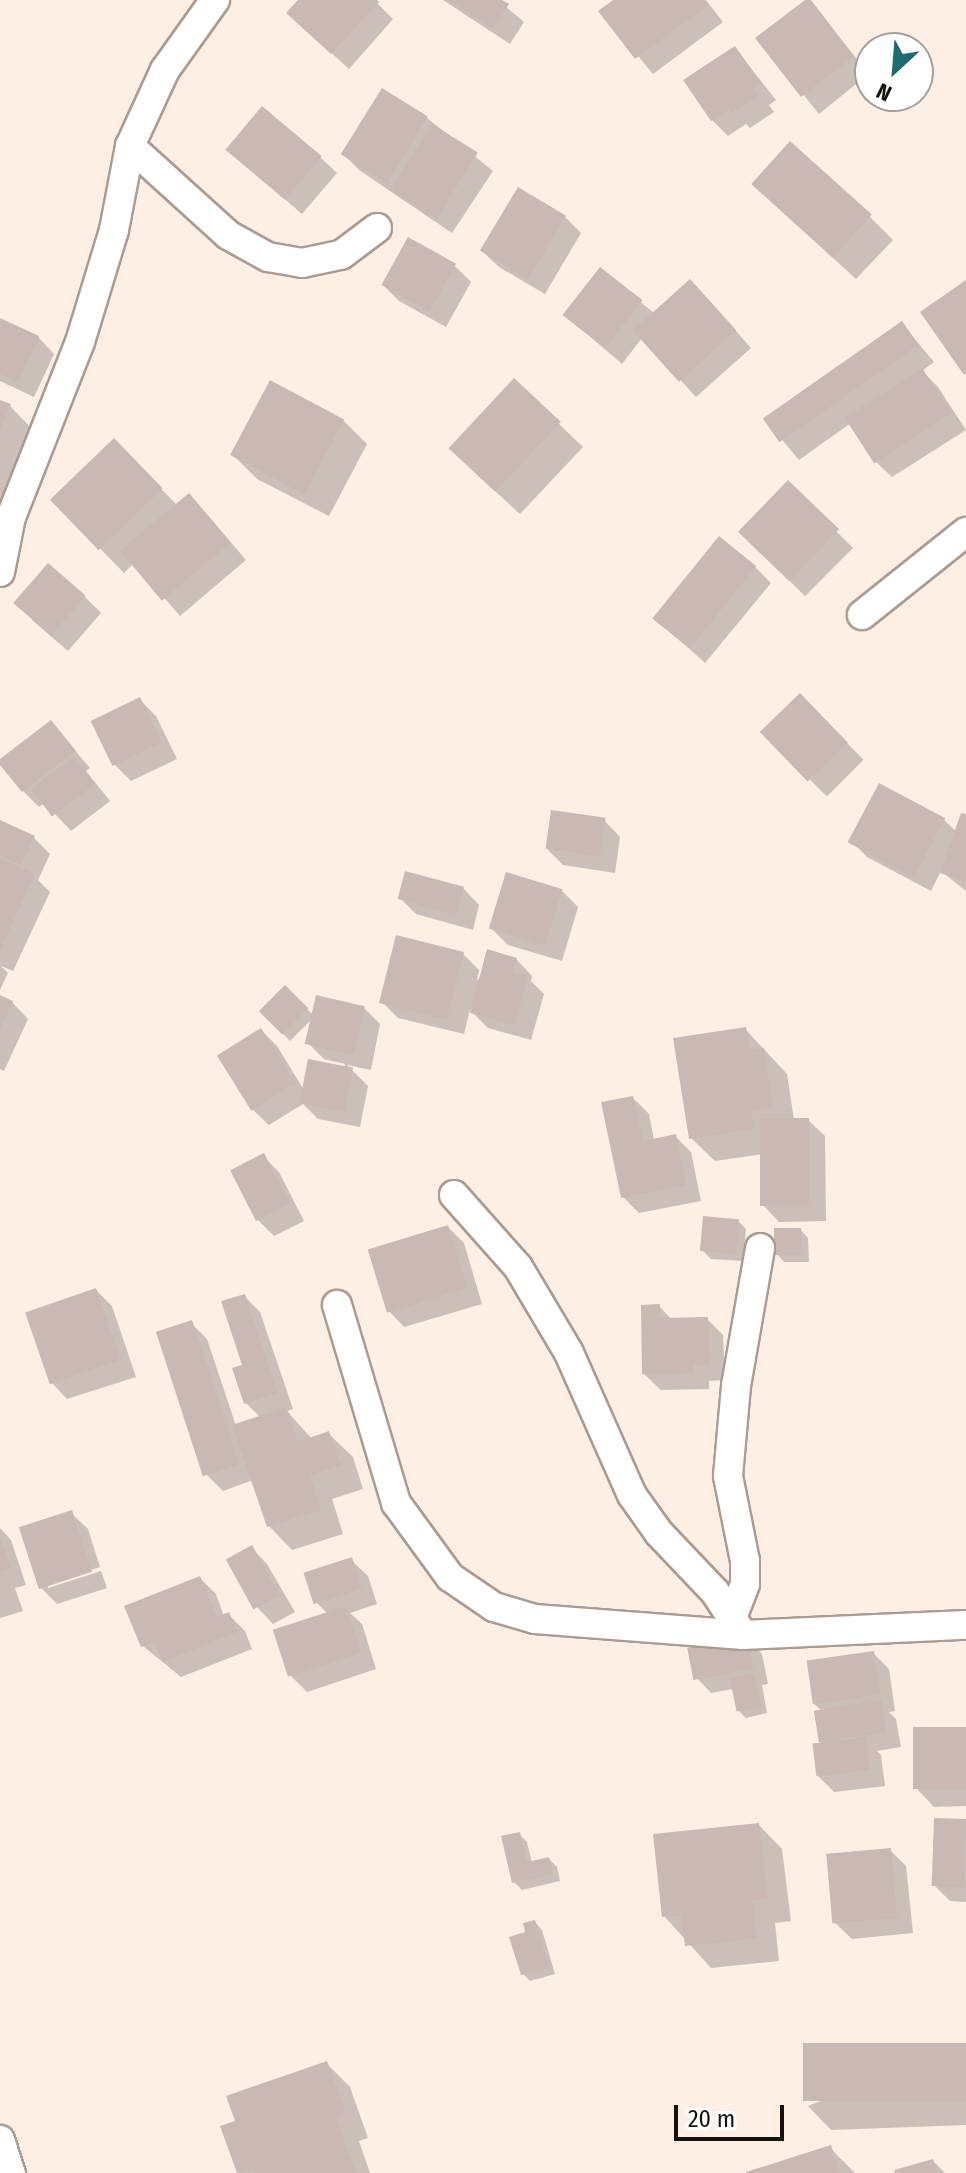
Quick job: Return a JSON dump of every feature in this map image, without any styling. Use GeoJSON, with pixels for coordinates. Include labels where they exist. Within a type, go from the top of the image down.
{"type":"FeatureCollection","features":[{"type":"Feature","properties":{"kind":"street"},"geometry":{"type":"LineString","coordinates":[[0,572],[11,517],[80,342],[114,230],[130,146],[165,70],[215,0]]}},
{"type":"Feature","properties":{"kind":"street"},"geometry":{"type":"LineString","coordinates":[[130,146],[228,235],[268,257],[302,263],[341,255],[377,228]]}},
{"type":"Feature","properties":{"kind":"street"},"geometry":{"type":"LineString","coordinates":[[862,615],[966,532]]}},
{"type":"Feature","properties":{"kind":"street"},"geometry":{"type":"LineString","coordinates":[[454,1195],[518,1267],[569,1353],[632,1495],[659,1533],[715,1592],[738,1626]]}},
{"type":"Feature","properties":{"kind":"street"},"geometry":{"type":"LineString","coordinates":[[738,1626],[745,1584],[745,1561],[728,1476],[736,1386],[760,1248]]}},
{"type":"Feature","properties":{"kind":"street"},"geometry":{"type":"LineString","coordinates":[[337,1305],[396,1503],[450,1577],[494,1607],[535,1619],[738,1626],[966,1625]]}},
{"type":"Feature","properties":{"kind":"street"},"geometry":{"type":"LineString","coordinates":[[0,2140],[11,2173]]}},
{"type":"Feature","properties":{"kind":"building"},"geometry":{"type":"Polygon","coordinates":[[[298,0],[379,2],[331,54],[286,13],[298,0]]]}},
{"type":"Feature","properties":{"kind":"building"},"geometry":{"type":"Polygon","coordinates":[[[448,0],[502,0],[509,4],[493,29],[448,0]]]}},
{"type":"Feature","properties":{"kind":"building"},"geometry":{"type":"Polygon","coordinates":[[[613,0],[704,0],[708,5],[635,59],[598,11],[613,0]]]}},
{"type":"Feature","properties":{"kind":"building"},"geometry":{"type":"Polygon","coordinates":[[[805,0],[811,0],[854,56],[801,97],[755,38],[805,0]]]}},
{"type":"Feature","properties":{"kind":"building"},"geometry":{"type":"Polygon","coordinates":[[[735,46],[761,83],[754,88],[759,96],[732,113],[729,109],[711,121],[683,80],[735,46]]]}},
{"type":"Feature","properties":{"kind":"building"},"geometry":{"type":"Polygon","coordinates":[[[382,88],[428,117],[386,183],[341,154],[382,88]]]}},
{"type":"Feature","properties":{"kind":"building"},"geometry":{"type":"Polygon","coordinates":[[[262,106],[322,156],[285,200],[225,150],[262,106]]]}},
{"type":"Feature","properties":{"kind":"building"},"geometry":{"type":"Polygon","coordinates":[[[432,124],[478,153],[436,219],[391,190],[432,124]]]}},
{"type":"Feature","properties":{"kind":"building"},"geometry":{"type":"Polygon","coordinates":[[[790,141],[872,215],[833,258],[751,184],[790,141]]]}},
{"type":"Feature","properties":{"kind":"building"},"geometry":{"type":"Polygon","coordinates":[[[518,187],[566,216],[528,279],[480,250],[518,187]]]}},
{"type":"Feature","properties":{"kind":"building"},"geometry":{"type":"Polygon","coordinates":[[[408,237],[456,264],[429,312],[381,285],[408,237]]]}},
{"type":"Feature","properties":{"kind":"building"},"geometry":{"type":"Polygon","coordinates":[[[600,267],[643,300],[605,348],[562,315],[600,267]]]}},
{"type":"Feature","properties":{"kind":"building"},"geometry":{"type":"Polygon","coordinates":[[[690,279],[736,330],[679,382],[633,331],[690,279]]]}},
{"type":"Feature","properties":{"kind":"building"},"geometry":{"type":"Polygon","coordinates":[[[966,280],[966,373],[964,375],[920,312],[966,280]]]}},
{"type":"Feature","properties":{"kind":"building"},"geometry":{"type":"Polygon","coordinates":[[[0,318],[39,336],[18,382],[0,374],[0,318]]]}},
{"type":"Feature","properties":{"kind":"building"},"geometry":{"type":"Polygon","coordinates":[[[902,321],[919,345],[779,442],[763,419],[902,321]]]}},
{"type":"Feature","properties":{"kind":"building"},"geometry":{"type":"Polygon","coordinates":[[[922,368],[951,413],[874,463],[845,418],[922,368]]]}},
{"type":"Feature","properties":{"kind":"building"},"geometry":{"type":"Polygon","coordinates":[[[514,378],[561,422],[495,492],[449,448],[514,378]]]}},
{"type":"Feature","properties":{"kind":"building"},"geometry":{"type":"Polygon","coordinates":[[[270,380],[344,419],[304,494],[230,455],[270,380]]]}},
{"type":"Feature","properties":{"kind":"building"},"geometry":{"type":"Polygon","coordinates":[[[0,400],[11,404],[0,430],[0,400]]]}},
{"type":"Feature","properties":{"kind":"building"},"geometry":{"type":"Polygon","coordinates":[[[114,438],[163,488],[99,550],[50,500],[114,438]]]}},
{"type":"Feature","properties":{"kind":"building"},"geometry":{"type":"Polygon","coordinates":[[[788,480],[839,529],[789,581],[738,532],[788,480]]]}},
{"type":"Feature","properties":{"kind":"building"},"geometry":{"type":"Polygon","coordinates":[[[189,493],[231,543],[162,601],[120,551],[189,493]]]}},
{"type":"Feature","properties":{"kind":"building"},"geometry":{"type":"Polygon","coordinates":[[[719,536],[756,566],[690,649],[652,618],[719,536]]]}},
{"type":"Feature","properties":{"kind":"building"},"geometry":{"type":"Polygon","coordinates":[[[48,563],[86,596],[51,636],[13,603],[48,563]]]}},
{"type":"Feature","properties":{"kind":"building"},"geometry":{"type":"Polygon","coordinates":[[[800,693],[848,743],[808,782],[760,732],[800,693]]]}},
{"type":"Feature","properties":{"kind":"building"},"geometry":{"type":"Polygon","coordinates":[[[140,697],[162,742],[112,766],[91,721],[140,697]]]}},
{"type":"Feature","properties":{"kind":"building"},"geometry":{"type":"Polygon","coordinates":[[[51,720],[76,751],[22,792],[0,765],[0,759],[51,720]]]}},
{"type":"Feature","properties":{"kind":"building"},"geometry":{"type":"Polygon","coordinates":[[[74,756],[95,784],[52,816],[31,788],[74,756]]]}},
{"type":"Feature","properties":{"kind":"building"},"geometry":{"type":"Polygon","coordinates":[[[879,783],[945,818],[914,877],[848,842],[879,783]]]}},
{"type":"Feature","properties":{"kind":"building"},"geometry":{"type":"Polygon","coordinates":[[[551,810],[605,818],[600,856],[546,849],[551,810]]]}},
{"type":"Feature","properties":{"kind":"building"},"geometry":{"type":"Polygon","coordinates":[[[961,813],[966,814],[966,882],[940,873],[961,813]]]}},
{"type":"Feature","properties":{"kind":"building"},"geometry":{"type":"Polygon","coordinates":[[[0,820],[35,836],[21,865],[0,856],[0,820]]]}},
{"type":"Feature","properties":{"kind":"building"},"geometry":{"type":"Polygon","coordinates":[[[0,858],[35,874],[0,950],[0,858]]]}},
{"type":"Feature","properties":{"kind":"building"},"geometry":{"type":"Polygon","coordinates":[[[405,871],[464,887],[456,915],[397,899],[405,871]]]}},
{"type":"Feature","properties":{"kind":"building"},"geometry":{"type":"Polygon","coordinates":[[[506,872],[562,889],[545,946],[489,928],[506,872]]]}},
{"type":"Feature","properties":{"kind":"building"},"geometry":{"type":"Polygon","coordinates":[[[396,935],[464,952],[447,1020],[379,1003],[396,935]]]}},
{"type":"Feature","properties":{"kind":"building"},"geometry":{"type":"Polygon","coordinates":[[[487,949],[517,958],[513,972],[528,976],[515,1025],[470,1013],[487,949]]]}},
{"type":"Feature","properties":{"kind":"building"},"geometry":{"type":"Polygon","coordinates":[[[285,985],[308,1008],[282,1034],[259,1011],[285,985]]]}},
{"type":"Feature","properties":{"kind":"building"},"geometry":{"type":"Polygon","coordinates":[[[0,995],[13,1001],[0,1029],[0,995]]]}},
{"type":"Feature","properties":{"kind":"building"},"geometry":{"type":"Polygon","coordinates":[[[316,995],[365,1006],[353,1055],[305,1044],[316,995]]]}},
{"type":"Feature","properties":{"kind":"building"},"geometry":{"type":"Polygon","coordinates":[[[746,1027],[750,1050],[764,1048],[773,1107],[751,1111],[754,1129],[689,1139],[673,1038],[746,1027]]]}},
{"type":"Feature","properties":{"kind":"building"},"geometry":{"type":"Polygon","coordinates":[[[261,1028],[295,1083],[251,1111],[217,1056],[261,1028]]]}},
{"type":"Feature","properties":{"kind":"building"},"geometry":{"type":"Polygon","coordinates":[[[308,1059],[353,1068],[345,1112],[299,1103],[308,1059]]]}},
{"type":"Feature","properties":{"kind":"building"},"geometry":{"type":"Polygon","coordinates":[[[633,1096],[643,1141],[676,1134],[686,1185],[621,1198],[601,1102],[633,1096]]]}},
{"type":"Feature","properties":{"kind":"building"},"geometry":{"type":"Polygon","coordinates":[[[760,1118],[809,1118],[809,1206],[760,1206],[760,1118]]]}},
{"type":"Feature","properties":{"kind":"building"},"geometry":{"type":"Polygon","coordinates":[[[264,1153],[290,1204],[256,1221],[230,1170],[264,1153]]]}},
{"type":"Feature","properties":{"kind":"building"},"geometry":{"type":"Polygon","coordinates":[[[703,1216],[739,1219],[736,1254],[700,1251],[703,1216]]]}},
{"type":"Feature","properties":{"kind":"building"},"geometry":{"type":"Polygon","coordinates":[[[448,1225],[467,1288],[387,1313],[368,1250],[448,1225]]]}},
{"type":"Feature","properties":{"kind":"building"},"geometry":{"type":"Polygon","coordinates":[[[774,1228],[801,1228],[801,1255],[774,1255],[774,1228]]]}},
{"type":"Feature","properties":{"kind":"building"},"geometry":{"type":"Polygon","coordinates":[[[96,1288],[121,1360],[50,1384],[25,1312],[96,1288]]]}},
{"type":"Feature","properties":{"kind":"building"},"geometry":{"type":"Polygon","coordinates":[[[245,1294],[278,1393],[244,1404],[232,1368],[242,1365],[221,1301],[245,1294]]]}},
{"type":"Feature","properties":{"kind":"building"},"geometry":{"type":"Polygon","coordinates":[[[660,1304],[660,1318],[708,1317],[710,1365],[694,1365],[694,1373],[642,1374],[641,1305],[660,1304]]]}},
{"type":"Feature","properties":{"kind":"building"},"geometry":{"type":"Polygon","coordinates":[[[192,1320],[239,1465],[203,1476],[156,1332],[192,1320]]]}},
{"type":"Feature","properties":{"kind":"building"},"geometry":{"type":"Polygon","coordinates":[[[286,1407],[298,1442],[329,1431],[341,1465],[310,1476],[321,1510],[267,1527],[232,1425],[286,1407]]]}},
{"type":"Feature","properties":{"kind":"building"},"geometry":{"type":"Polygon","coordinates":[[[72,1510],[92,1572],[39,1589],[19,1527],[72,1510]]]}},
{"type":"Feature","properties":{"kind":"building"},"geometry":{"type":"Polygon","coordinates":[[[0,1537],[11,1568],[0,1572],[0,1537]]]}},
{"type":"Feature","properties":{"kind":"building"},"geometry":{"type":"Polygon","coordinates":[[[252,1545],[280,1595],[253,1609],[226,1560],[252,1545]]]}},
{"type":"Feature","properties":{"kind":"building"},"geometry":{"type":"Polygon","coordinates":[[[352,1557],[362,1588],[314,1604],[303,1573],[352,1557]]]}},
{"type":"Feature","properties":{"kind":"building"},"geometry":{"type":"Polygon","coordinates":[[[200,1576],[217,1617],[229,1612],[237,1632],[163,1662],[155,1642],[141,1647],[124,1606],[200,1576]]]}},
{"type":"Feature","properties":{"kind":"building"},"geometry":{"type":"Polygon","coordinates":[[[346,1606],[361,1653],[288,1676],[273,1630],[346,1606]]]}},
{"type":"Feature","properties":{"kind":"building"},"geometry":{"type":"Polygon","coordinates":[[[747,1636],[753,1668],[693,1680],[687,1648],[747,1636]]]}},
{"type":"Feature","properties":{"kind":"building"},"geometry":{"type":"Polygon","coordinates":[[[874,1651],[880,1695],[813,1704],[807,1660],[874,1651]]]}},
{"type":"Feature","properties":{"kind":"building"},"geometry":{"type":"Polygon","coordinates":[[[754,1673],[761,1706],[737,1711],[730,1678],[754,1673]]]}},
{"type":"Feature","properties":{"kind":"building"},"geometry":{"type":"Polygon","coordinates":[[[881,1700],[886,1732],[819,1742],[814,1711],[881,1700]]]}},
{"type":"Feature","properties":{"kind":"building"},"geometry":{"type":"Polygon","coordinates":[[[913,1727],[966,1727],[966,1789],[913,1789],[913,1727]]]}},
{"type":"Feature","properties":{"kind":"building"},"geometry":{"type":"Polygon","coordinates":[[[866,1737],[870,1770],[816,1776],[812,1744],[866,1737]]]}},
{"type":"Feature","properties":{"kind":"building"},"geometry":{"type":"Polygon","coordinates":[[[934,1818],[966,1819],[964,1887],[932,1886],[934,1818]]]}},
{"type":"Feature","properties":{"kind":"building"},"geometry":{"type":"Polygon","coordinates":[[[759,1823],[768,1898],[752,1900],[757,1938],[685,1946],[681,1915],[662,1917],[653,1834],[759,1823]]]}},
{"type":"Feature","properties":{"kind":"building"},"geometry":{"type":"Polygon","coordinates":[[[520,1832],[527,1862],[549,1857],[553,1874],[512,1883],[501,1836],[520,1832]]]}},
{"type":"Feature","properties":{"kind":"building"},"geometry":{"type":"Polygon","coordinates":[[[891,1848],[897,1918],[832,1923],[826,1854],[891,1848]]]}},
{"type":"Feature","properties":{"kind":"building"},"geometry":{"type":"Polygon","coordinates":[[[535,1920],[549,1967],[521,1975],[509,1937],[525,1932],[523,1923],[535,1920]]]}},
{"type":"Feature","properties":{"kind":"building"},"geometry":{"type":"Polygon","coordinates":[[[803,2043],[966,2043],[966,2101],[803,2101],[803,2043]]]}},
{"type":"Feature","properties":{"kind":"building"},"geometry":{"type":"Polygon","coordinates":[[[327,2061],[346,2114],[336,2118],[356,2173],[254,2173],[252,2170],[237,2173],[220,2126],[235,2121],[226,2096],[327,2061]]]}},
{"type":"Feature","properties":{"kind":"building"},"geometry":{"type":"Polygon","coordinates":[[[831,2145],[840,2173],[746,2173],[746,2172],[831,2145]]]}},
{"type":"Feature","properties":{"kind":"building"},"geometry":{"type":"Polygon","coordinates":[[[933,2159],[937,2173],[895,2173],[894,2170],[933,2159]]]}}]}
